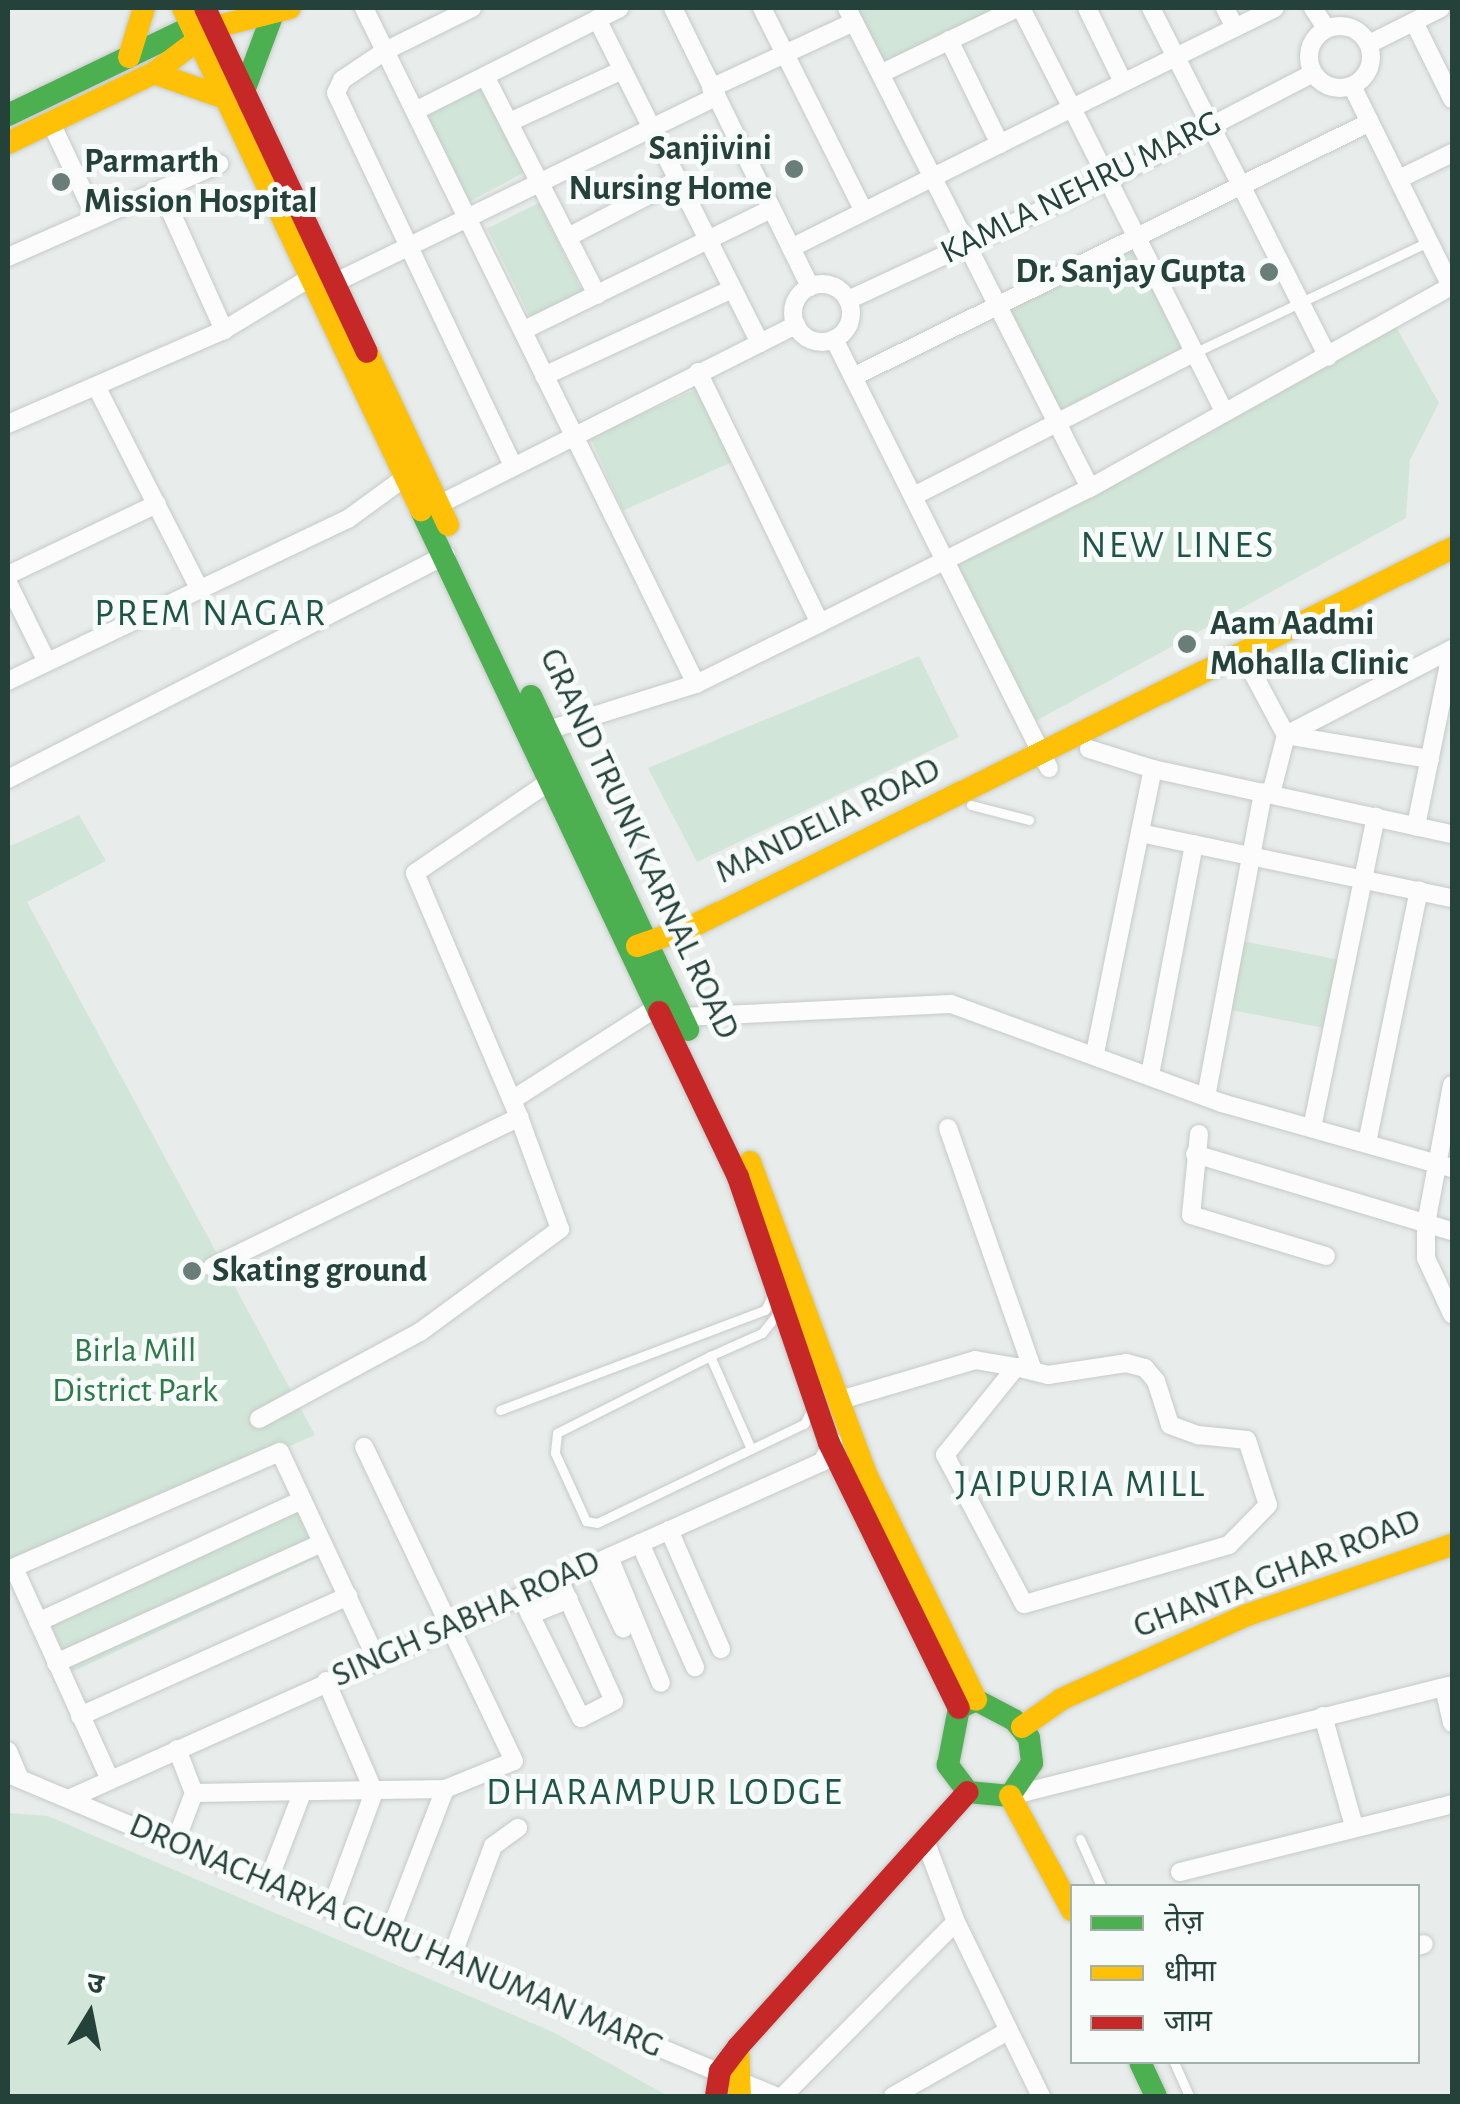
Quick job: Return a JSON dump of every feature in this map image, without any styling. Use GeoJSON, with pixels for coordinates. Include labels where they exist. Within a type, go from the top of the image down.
{"type":"FeatureCollection","features":[{"type":"Feature","properties":{"kind":"main road"},"geometry":{"type":"LineString","coordinates":[[129,57],[144,8]]}},
{"type":"Feature","properties":{"kind":"main road"},"geometry":{"type":"LineString","coordinates":[[8,114],[233,8]]}},
{"type":"Feature","properties":{"kind":"main road"},"geometry":{"type":"LineString","coordinates":[[8,143],[154,73],[200,21],[281,12]]}},
{"type":"Feature","properties":{"kind":"main road"},"geometry":{"type":"LineString","coordinates":[[154,73],[235,94],[281,12]]}},
{"type":"Feature","properties":{"kind":"main road","name":"GRAND TRUNK KARNAL ROAD"},"geometry":{"type":"LineString","coordinates":[[200,21],[334,283],[548,730],[641,944],[659,1006],[738,1177],[778,1301],[826,1402]]}},
{"type":"Feature","properties":{"kind":"main road","name":"GRAND TRUNK KARNAL ROAD"},"geometry":{"type":"LineString","coordinates":[[235,94],[310,278],[404,478],[446,555],[552,780],[682,1017],[753,1168],[840,1439],[967,1704]]}},
{"type":"Feature","properties":{"kind":"main road","name":"MANDELIA ROAD"},"geometry":{"type":"LineString","coordinates":[[641,944],[695,934],[971,805],[1452,548]]}},
{"type":"Feature","properties":{"kind":"main road","name":"MANDELIA ROAD"},"geometry":{"type":"LineString","coordinates":[[641,944],[691,927],[1046,762],[1090,749],[1452,566]]}},
{"type":"Feature","properties":{"kind":"main road","name":"GHANTA GHAR ROAD"},"geometry":{"type":"LineString","coordinates":[[1022,1727],[1062,1699],[1247,1616],[1452,1545]]}},
{"type":"Feature","properties":{"kind":"main road"},"geometry":{"type":"LineString","coordinates":[[967,1704],[1022,1727],[1032,1764],[1010,1796],[968,1792],[948,1766],[967,1704]]}},
{"type":"Feature","properties":{"kind":"main road"},"geometry":{"type":"LineString","coordinates":[[716,2096],[734,2083],[738,2047],[968,1792]]}},
{"type":"Feature","properties":{"kind":"main road"},"geometry":{"type":"LineString","coordinates":[[1010,1796],[1070,1906]]}},
{"type":"Feature","properties":{"kind":"main road"},"geometry":{"type":"LineString","coordinates":[[1141,2064],[1156,2096]]}},
{"type":"Feature","properties":{"kind":"street"},"geometry":{"type":"LineString","coordinates":[[364,8],[526,329],[544,376],[696,684]]}},
{"type":"Feature","properties":{"kind":"street"},"geometry":{"type":"LineString","coordinates":[[472,8],[385,50],[342,80],[336,94],[512,463]]}},
{"type":"Feature","properties":{"kind":"street"},"geometry":{"type":"LineString","coordinates":[[415,111],[620,8]]}},
{"type":"Feature","properties":{"kind":"street"},"geometry":{"type":"LineString","coordinates":[[673,8],[810,287]]}},
{"type":"Feature","properties":{"kind":"street"},"geometry":{"type":"LineString","coordinates":[[762,8],[864,210]]}},
{"type":"Feature","properties":{"kind":"street"},"geometry":{"type":"LineString","coordinates":[[882,72],[1019,8],[1224,412]]}},
{"type":"Feature","properties":{"kind":"street"},"geometry":{"type":"LineString","coordinates":[[1087,8],[1123,82]]}},
{"type":"Feature","properties":{"kind":"street"},"geometry":{"type":"LineString","coordinates":[[1152,8],[1328,357]]}},
{"type":"Feature","properties":{"kind":"street"},"geometry":{"type":"LineString","coordinates":[[1225,8],[1234,28]]}},
{"type":"Feature","properties":{"kind":"street"},"geometry":{"type":"LineString","coordinates":[[791,248],[1276,8]]}},
{"type":"Feature","properties":{"kind":"street"},"geometry":{"type":"LineString","coordinates":[[1313,8],[1326,28]]}},
{"type":"Feature","properties":{"kind":"street"},"geometry":{"type":"LineString","coordinates":[[1369,44],[1442,8]]}},
{"type":"Feature","properties":{"kind":"street"},"geometry":{"type":"LineString","coordinates":[[334,283],[650,127],[850,14],[882,72],[995,308],[1090,488]]}},
{"type":"Feature","properties":{"kind":"street"},"geometry":{"type":"LineString","coordinates":[[597,19],[760,342]]}},
{"type":"Feature","properties":{"kind":"street"},"geometry":{"type":"LineString","coordinates":[[1414,22],[1452,99]]}},
{"type":"Feature","properties":{"kind":"street"},"geometry":{"type":"LineString","coordinates":[[1326,28],[1356,30],[1369,44],[1371,64],[1352,86],[1334,88],[1312,73],[1312,43],[1326,28]]}},
{"type":"Feature","properties":{"kind":"street"},"geometry":{"type":"LineString","coordinates":[[949,40],[1000,144]]}},
{"type":"Feature","properties":{"kind":"street"},"geometry":{"type":"LineString","coordinates":[[512,121],[620,71]]}},
{"type":"Feature","properties":{"kind":"street","name":"KAMLA NEHRU MARG"},"geometry":{"type":"LineString","coordinates":[[848,300],[1107,180],[1312,73]]}},
{"type":"Feature","properties":{"kind":"street"},"geometry":{"type":"LineString","coordinates":[[485,76],[512,121],[597,294]]}},
{"type":"Feature","properties":{"kind":"street"},"geometry":{"type":"LineString","coordinates":[[548,730],[696,684],[1090,488],[1452,287],[1352,86]]}},
{"type":"Feature","properties":{"kind":"street"},"geometry":{"type":"LineString","coordinates":[[51,122],[96,218]]}},
{"type":"Feature","properties":{"kind":"street"},"geometry":{"type":"LineString","coordinates":[[855,376],[1370,122]]}},
{"type":"Feature","properties":{"kind":"street"},"geometry":{"type":"LineString","coordinates":[[1399,180],[1452,153]]}},
{"type":"Feature","properties":{"kind":"street"},"geometry":{"type":"LineString","coordinates":[[8,256],[219,164]]}},
{"type":"Feature","properties":{"kind":"street"},"geometry":{"type":"LineString","coordinates":[[568,237],[676,181]]}},
{"type":"Feature","properties":{"kind":"street"},"geometry":{"type":"LineString","coordinates":[[161,190],[224,330]]}},
{"type":"Feature","properties":{"kind":"street"},"geometry":{"type":"LineString","coordinates":[[526,329],[771,210]]}},
{"type":"Feature","properties":{"kind":"street"},"geometry":{"type":"LineString","coordinates":[[8,424],[224,330],[310,278]]}},
{"type":"Feature","properties":{"kind":"street"},"geometry":{"type":"LineString","coordinates":[[810,287],[834,287],[848,300],[851,318],[834,339],[816,342],[796,325],[796,300],[810,287]]}},
{"type":"Feature","properties":{"kind":"street"},"geometry":{"type":"LineString","coordinates":[[544,376],[732,288]]}},
{"type":"Feature","properties":{"kind":"street"},"geometry":{"type":"LineString","coordinates":[[438,506],[512,463],[796,325]]}},
{"type":"Feature","properties":{"kind":"street"},"geometry":{"type":"LineString","coordinates":[[834,339],[1046,762]]}},
{"type":"Feature","properties":{"kind":"street"},"geometry":{"type":"LineString","coordinates":[[914,496],[1059,426],[1194,353]]}},
{"type":"Feature","properties":{"kind":"street"},"geometry":{"type":"LineString","coordinates":[[698,372],[820,623]]}},
{"type":"Feature","properties":{"kind":"street"},"geometry":{"type":"LineString","coordinates":[[96,386],[199,588]]}},
{"type":"Feature","properties":{"kind":"street"},"geometry":{"type":"LineString","coordinates":[[8,681],[348,519],[404,478]]}},
{"type":"Feature","properties":{"kind":"street"},"geometry":{"type":"LineString","coordinates":[[8,575],[157,504]]}},
{"type":"Feature","properties":{"kind":"street"},"geometry":{"type":"LineString","coordinates":[[8,780],[446,555]]}},
{"type":"Feature","properties":{"kind":"street"},"geometry":{"type":"LineString","coordinates":[[8,583],[48,662]]}},
{"type":"Feature","properties":{"kind":"street"},"geometry":{"type":"LineString","coordinates":[[1416,826],[1430,759],[1445,720],[1452,648]]}},
{"type":"Feature","properties":{"kind":"street"},"geometry":{"type":"LineString","coordinates":[[1206,1097],[1250,856],[1286,735],[1452,648]]}},
{"type":"Feature","properties":{"kind":"street"},"geometry":{"type":"LineString","coordinates":[[1250,668],[1286,735]]}},
{"type":"Feature","properties":{"kind":"street"},"geometry":{"type":"LineString","coordinates":[[1286,735],[1430,759]]}},
{"type":"Feature","properties":{"kind":"street"},"geometry":{"type":"LineString","coordinates":[[1090,749],[1154,769],[1452,834]]}},
{"type":"Feature","properties":{"kind":"street"},"geometry":{"type":"LineString","coordinates":[[1094,1054],[1154,769]]}},
{"type":"Feature","properties":{"kind":"street"},"geometry":{"type":"LineString","coordinates":[[259,1419],[420,1332],[560,1229],[515,1109],[415,874],[552,780]]}},
{"type":"Feature","properties":{"kind":"street"},"geometry":{"type":"LineString","coordinates":[[1312,1128],[1376,817]]}},
{"type":"Feature","properties":{"kind":"street"},"geometry":{"type":"LineString","coordinates":[[1140,833],[1452,898]]}},
{"type":"Feature","properties":{"kind":"street"},"geometry":{"type":"LineString","coordinates":[[1150,1075],[1194,844]]}},
{"type":"Feature","properties":{"kind":"street"},"geometry":{"type":"LineString","coordinates":[[1367,1143],[1418,890]]}},
{"type":"Feature","properties":{"kind":"street"},"geometry":{"type":"LineString","coordinates":[[682,1017],[917,1001],[951,1004],[1206,1097],[1445,1166]]}},
{"type":"Feature","properties":{"kind":"street"},"geometry":{"type":"LineString","coordinates":[[212,1267],[515,1109],[659,1006]]}},
{"type":"Feature","properties":{"kind":"street"},"geometry":{"type":"LineString","coordinates":[[1452,1085],[1445,1166],[1426,1224],[1426,1258],[1452,1314]]}},
{"type":"Feature","properties":{"kind":"street"},"geometry":{"type":"LineString","coordinates":[[948,1128],[1024,1369]]}},
{"type":"Feature","properties":{"kind":"street"},"geometry":{"type":"LineString","coordinates":[[1199,1134],[1191,1215],[1326,1256]]}},
{"type":"Feature","properties":{"kind":"street"},"geometry":{"type":"LineString","coordinates":[[1195,1154],[1452,1231]]}},
{"type":"Feature","properties":{"kind":"street"},"geometry":{"type":"LineString","coordinates":[[826,1402],[975,1360],[1024,1369],[1048,1375],[1126,1362],[1145,1368],[1170,1425],[1198,1436],[1247,1440],[1268,1505],[1229,1545],[1024,1604],[945,1456],[1024,1369]]}},
{"type":"Feature","properties":{"kind":"street","name":"SINGH SABHA ROAD"},"geometry":{"type":"LineString","coordinates":[[73,1797],[376,1658],[822,1462],[840,1439]]}},
{"type":"Feature","properties":{"kind":"street"},"geometry":{"type":"LineString","coordinates":[[194,1793],[445,1789],[514,1761],[364,1447]]}},
{"type":"Feature","properties":{"kind":"street"},"geometry":{"type":"LineString","coordinates":[[110,1780],[10,1569],[277,1452],[376,1658]]}},
{"type":"Feature","properties":{"kind":"street"},"geometry":{"type":"LineString","coordinates":[[38,1622],[302,1500]]}},
{"type":"Feature","properties":{"kind":"street"},"geometry":{"type":"LineString","coordinates":[[669,1530],[722,1648]]}},
{"type":"Feature","properties":{"kind":"street"},"geometry":{"type":"LineString","coordinates":[[56,1663],[322,1543]]}},
{"type":"Feature","properties":{"kind":"street"},"geometry":{"type":"LineString","coordinates":[[640,1543],[694,1667]]}},
{"type":"Feature","properties":{"kind":"street"},"geometry":{"type":"LineString","coordinates":[[601,1560],[623,1628]]}},
{"type":"Feature","properties":{"kind":"street"},"geometry":{"type":"LineString","coordinates":[[601,1560],[661,1683]]}},
{"type":"Feature","properties":{"kind":"street"},"geometry":{"type":"LineString","coordinates":[[522,1596],[581,1718],[614,1701],[560,1579]]}},
{"type":"Feature","properties":{"kind":"street"},"geometry":{"type":"LineString","coordinates":[[80,1716],[348,1596]]}},
{"type":"Feature","properties":{"kind":"street"},"geometry":{"type":"LineString","coordinates":[[530,1616],[568,1599]]}},
{"type":"Feature","properties":{"kind":"street"},"geometry":{"type":"LineString","coordinates":[[326,1681],[374,1792],[332,1909]]}},
{"type":"Feature","properties":{"kind":"street"},"geometry":{"type":"LineString","coordinates":[[1010,1796],[1448,1686],[1452,1722]]}},
{"type":"Feature","properties":{"kind":"street"},"geometry":{"type":"LineString","coordinates":[[1324,1716],[1354,1826]]}},
{"type":"Feature","properties":{"kind":"street"},"geometry":{"type":"LineString","coordinates":[[175,1843],[194,1793],[177,1749]]}},
{"type":"Feature","properties":{"kind":"street"},"geometry":{"type":"LineString","coordinates":[[8,1750],[13,1776]]}},
{"type":"Feature","properties":{"kind":"street","name":"DRONACHARYA GURU HANUMAN MARG"},"geometry":{"type":"LineString","coordinates":[[13,1776],[73,1797],[734,2083],[776,2096]]}},
{"type":"Feature","properties":{"kind":"street"},"geometry":{"type":"LineString","coordinates":[[390,1934],[445,1789]]}},
{"type":"Feature","properties":{"kind":"street"},"geometry":{"type":"LineString","coordinates":[[268,1882],[302,1792]]}},
{"type":"Feature","properties":{"kind":"street"},"geometry":{"type":"LineString","coordinates":[[1180,1872],[1452,1804]]}},
{"type":"Feature","properties":{"kind":"street"},"geometry":{"type":"LineString","coordinates":[[451,1960],[493,1846],[518,1828]]}},
{"type":"Feature","properties":{"kind":"street"},"geometry":{"type":"LineString","coordinates":[[926,1843],[956,1922],[1041,2096]]}},
{"type":"Feature","properties":{"kind":"street"},"geometry":{"type":"LineString","coordinates":[[784,2096],[956,1922]]}},
{"type":"Feature","properties":{"kind":"street"},"geometry":{"type":"LineString","coordinates":[[892,2096],[1008,2032]]}},
{"type":"Feature","properties":{"kind":"lane"},"geometry":{"type":"LineString","coordinates":[[1194,353],[1430,241]]}},
{"type":"Feature","properties":{"kind":"lane"},"geometry":{"type":"LineString","coordinates":[[971,805],[1030,820]]}},
{"type":"Feature","properties":{"kind":"lane"},"geometry":{"type":"LineString","coordinates":[[778,1301],[762,1334],[557,1432],[556,1453],[583,1518],[596,1523],[804,1424],[826,1402]]}},
{"type":"Feature","properties":{"kind":"lane"},"geometry":{"type":"LineString","coordinates":[[500,1410],[766,1310],[778,1301]]}},
{"type":"Feature","properties":{"kind":"lane"},"geometry":{"type":"LineString","coordinates":[[710,1356],[751,1449]]}},
{"type":"Feature","properties":{"kind":"lane"},"geometry":{"type":"LineString","coordinates":[[1080,1839],[1099,1884]]}},
{"type":"Feature","properties":{"kind":"lane"},"geometry":{"type":"LineString","coordinates":[[1175,2064],[1189,2096]]}},
{"type":"Feature","properties":{"kind":"green space"},"geometry":{"type":"Polygon","coordinates":[[[854,8],[1006,8],[884,66],[854,8]]]}},
{"type":"Feature","properties":{"kind":"green space"},"geometry":{"type":"Polygon","coordinates":[[[485,80],[532,168],[469,202],[422,113],[485,80]]]}},
{"type":"Feature","properties":{"kind":"green space"},"geometry":{"type":"Polygon","coordinates":[[[539,203],[582,292],[530,317],[487,228],[539,203]]]}},
{"type":"Feature","properties":{"kind":"green space"},"geometry":{"type":"Polygon","coordinates":[[[1131,246],[1187,356],[1064,418],[1008,309],[1131,246]]]}},
{"type":"Feature","properties":{"kind":"green space"},"geometry":{"type":"Polygon","coordinates":[[[1395,325],[1439,403],[1410,460],[1406,518],[1034,722],[956,566],[1395,325]]]}},
{"type":"Feature","properties":{"kind":"green space"},"geometry":{"type":"Polygon","coordinates":[[[706,385],[739,459],[623,511],[590,437],[706,385]]]}},
{"type":"Feature","properties":{"kind":"green space"},"geometry":{"type":"Polygon","coordinates":[[[919,656],[959,737],[697,862],[648,768],[919,656]]]}},
{"type":"Feature","properties":{"kind":"green space","name":"Birla Mill District Park"},"geometry":{"type":"Polygon","coordinates":[[[79,815],[106,861],[27,902],[315,1435],[8,1568],[8,847],[79,815]]]}},
{"type":"Feature","properties":{"kind":"green space"},"geometry":{"type":"Polygon","coordinates":[[[1243,941],[1338,960],[1325,1028],[1230,1010],[1243,941]]]}},
{"type":"Feature","properties":{"kind":"green space"},"geometry":{"type":"Polygon","coordinates":[[[296,1510],[318,1557],[72,1672],[50,1625],[296,1510]]]}},
{"type":"Feature","properties":{"kind":"green space"},"geometry":{"type":"Polygon","coordinates":[[[8,1813],[48,1816],[355,1947],[553,2032],[668,2096],[8,2096],[8,1813]]]}},
{"type":"Feature","properties":{"kind":"traffic: fast"},"geometry":{"type":"LineString","coordinates":[[244,91],[272,16]]}},
{"type":"Feature","properties":{"kind":"traffic: fast"},"geometry":{"type":"LineString","coordinates":[[8,115],[197,24]]}},
{"type":"Feature","properties":{"kind":"traffic: fast"},"geometry":{"type":"LineString","coordinates":[[421,510],[659,1012]]}},
{"type":"Feature","properties":{"kind":"traffic: fast"},"geometry":{"type":"LineString","coordinates":[[531,696],[688,1030]]}},
{"type":"Feature","properties":{"kind":"traffic: fast"},"geometry":{"type":"LineString","coordinates":[[976,1700],[1014,1720],[1029,1738],[1032,1763],[1010,1796],[968,1792],[948,1765],[959,1708],[976,1700]]}},
{"type":"Feature","properties":{"kind":"traffic: fast"},"geometry":{"type":"LineString","coordinates":[[1141,2064],[1156,2096]]}},
{"type":"Feature","properties":{"kind":"traffic: slow"},"geometry":{"type":"LineString","coordinates":[[129,57],[144,8]]}},
{"type":"Feature","properties":{"kind":"traffic: slow"},"geometry":{"type":"LineString","coordinates":[[183,8],[421,510]]}},
{"type":"Feature","properties":{"kind":"traffic: slow"},"geometry":{"type":"LineString","coordinates":[[8,143],[154,73],[215,27],[290,8]]}},
{"type":"Feature","properties":{"kind":"traffic: slow"},"geometry":{"type":"LineString","coordinates":[[154,73],[225,98]]}},
{"type":"Feature","properties":{"kind":"traffic: slow"},"geometry":{"type":"LineString","coordinates":[[367,352],[448,525]]}},
{"type":"Feature","properties":{"kind":"traffic: slow"},"geometry":{"type":"LineString","coordinates":[[637,946],[691,927],[1452,548]]}},
{"type":"Feature","properties":{"kind":"traffic: slow"},"geometry":{"type":"LineString","coordinates":[[750,1162],[866,1474],[976,1700]]}},
{"type":"Feature","properties":{"kind":"traffic: slow"},"geometry":{"type":"LineString","coordinates":[[1022,1727],[1062,1699],[1247,1615],[1452,1545]]}},
{"type":"Feature","properties":{"kind":"traffic: slow"},"geometry":{"type":"LineString","coordinates":[[1010,1796],[1070,1906]]}},
{"type":"Feature","properties":{"kind":"traffic: slow"},"geometry":{"type":"LineString","coordinates":[[738,2047],[740,2096]]}},
{"type":"Feature","properties":{"kind":"traffic: jam"},"geometry":{"type":"LineString","coordinates":[[205,8],[367,352]]}},
{"type":"Feature","properties":{"kind":"traffic: jam"},"geometry":{"type":"LineString","coordinates":[[659,1012],[738,1177],[829,1443],[959,1708]]}},
{"type":"Feature","properties":{"kind":"traffic: jam"},"geometry":{"type":"LineString","coordinates":[[716,2096],[720,2071],[738,2047],[968,1792]]}},
{"type":"Feature","properties":{"kind":"place","name":"Sanjivini Nursing Home"},"geometry":{"type":"Point","coordinates":[794,169]}},
{"type":"Feature","properties":{"kind":"place","name":"Parmarth Mission Hospital"},"geometry":{"type":"Point","coordinates":[61,182]}},
{"type":"Feature","properties":{"kind":"place","name":"Dr. Sanjay Gupta"},"geometry":{"type":"Point","coordinates":[1269,272]}},
{"type":"Feature","properties":{"kind":"place","name":"Aam Aadmi Mohalla Clinic"},"geometry":{"type":"Point","coordinates":[1187,644]}},
{"type":"Feature","properties":{"kind":"place","name":"Skating ground"},"geometry":{"type":"Point","coordinates":[192,1271]}},
{"type":"Feature","properties":{"kind":"district","name":"NEW LINES"},"geometry":{"type":"Point","coordinates":[1178,547]}},
{"type":"Feature","properties":{"kind":"district","name":"PREM NAGAR"},"geometry":{"type":"Point","coordinates":[211,615]}},
{"type":"Feature","properties":{"kind":"district","name":"JAIPURIA MILL"},"geometry":{"type":"Point","coordinates":[1081,1486]}},
{"type":"Feature","properties":{"kind":"district","name":"DHARAMPUR LODGE"},"geometry":{"type":"Point","coordinates":[665,1794]}}]}
